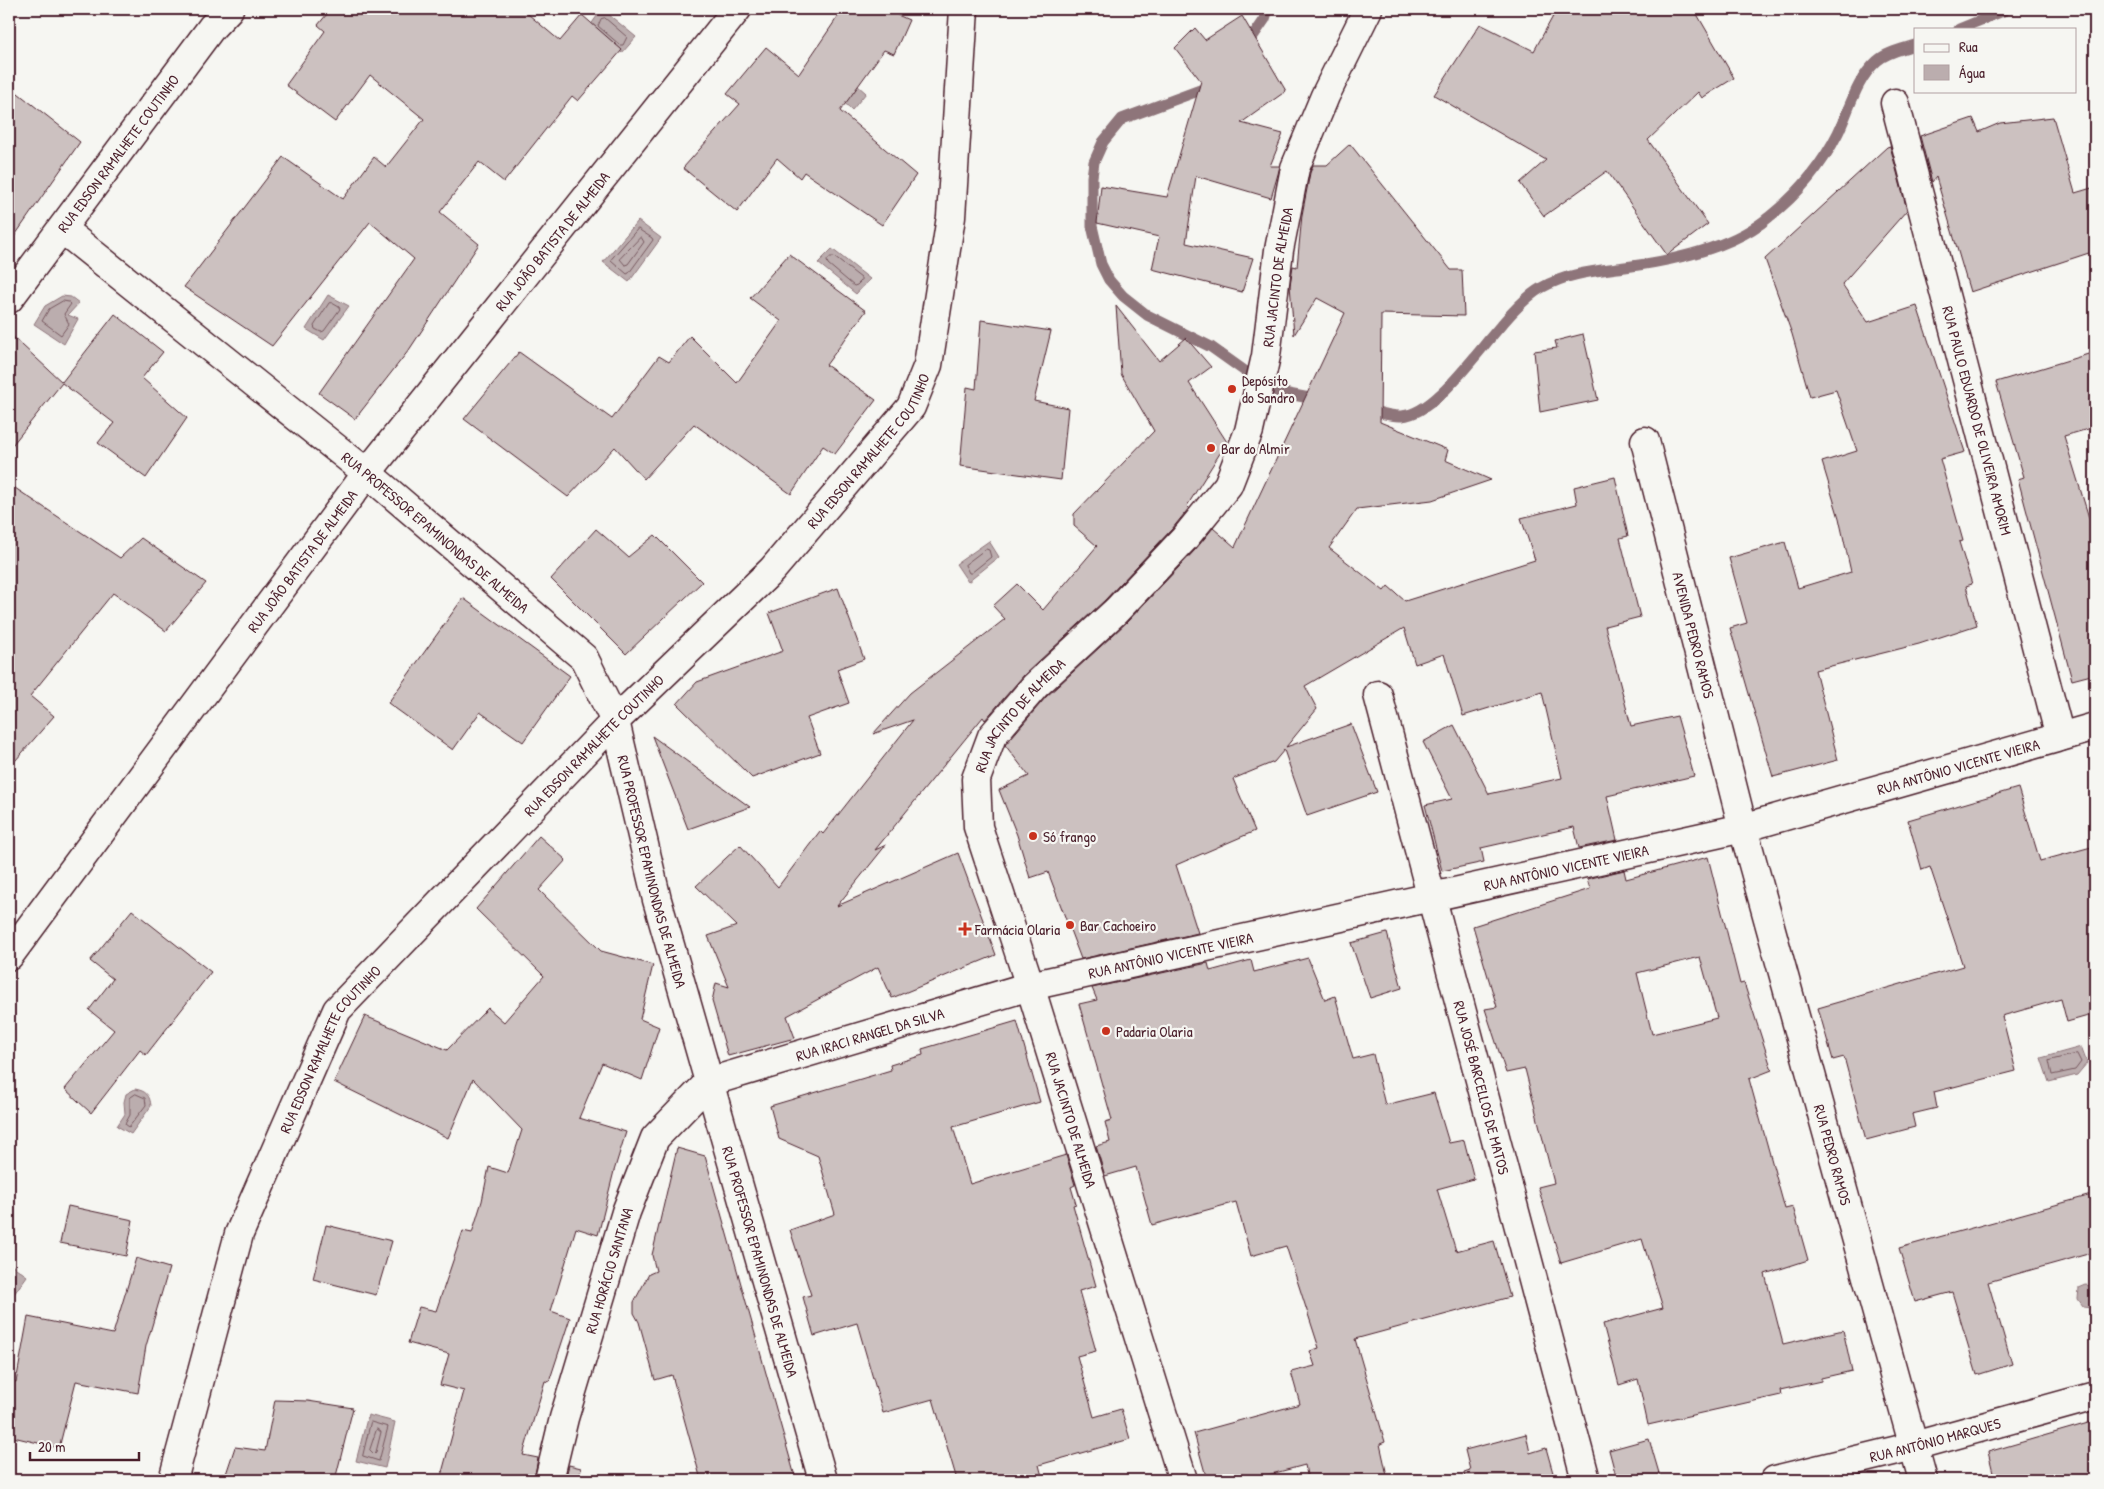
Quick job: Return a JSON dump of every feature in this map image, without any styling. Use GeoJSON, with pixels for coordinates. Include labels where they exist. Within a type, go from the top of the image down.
{"type":"FeatureCollection","features":[{"type":"Feature","properties":{"kind":"street","name":"RUA EDSON RAMALHETE COUTINHO"},"geometry":{"type":"LineString","coordinates":[[9,299],[212,27],[229,9]]}},
{"type":"Feature","properties":{"kind":"street","name":"RUA JOÃO BATISTA DE ALMEIDA"},"geometry":{"type":"LineString","coordinates":[[9,956],[367,472],[737,9]]}},
{"type":"Feature","properties":{"kind":"street","name":"RUA EDSON RAMALHETE COUTINHO"},"geometry":{"type":"LineString","coordinates":[[172,1480],[239,1234],[337,1010],[615,721],[772,570],[911,407],[928,365],[951,217],[964,9]]}},
{"type":"Feature","properties":{"kind":"street","name":"RUA JACINTO DE ALMEIDA"},"geometry":{"type":"LineString","coordinates":[[1183,1480],[1030,986],[978,827],[976,779],[992,736],[1035,686],[1116,611],[1184,539],[1228,485],[1249,431],[1266,356],[1279,250],[1295,168],[1325,96],[1368,9]]}},
{"type":"Feature","properties":{"kind":"street","name":"RUA PAULO EDUARDO DE OLIVEIRA AMORIM"},"geometry":{"type":"LineString","coordinates":[[1895,103],[2060,736]]}},
{"type":"Feature","properties":{"kind":"street","name":"RUA PROFESSOR EPAMINONDAS DE ALMEIDA"},"geometry":{"type":"LineString","coordinates":[[62,229],[367,472],[584,658],[615,721],[658,900],[823,1480]]}},
{"type":"Feature","properties":{"kind":"street","name":"AVENIDA PEDRO RAMOS"},"geometry":{"type":"LineString","coordinates":[[1645,441],[1742,828]]}},
{"type":"Feature","properties":{"kind":"street","name":"RUA JOSÉ BARCELLOS DE MATOS"},"geometry":{"type":"LineString","coordinates":[[1378,696],[1586,1480]]}},
{"type":"Feature","properties":{"kind":"street","name":"RUA ANTÔNIO VICENTE VIEIRA"},"geometry":{"type":"LineString","coordinates":[[1030,986],[1742,828],[2060,736],[2095,728]]}},
{"type":"Feature","properties":{"kind":"street","name":"RUA PEDRO RAMOS"},"geometry":{"type":"LineString","coordinates":[[1742,828],[1923,1480]]}},
{"type":"Feature","properties":{"kind":"street","name":"RUA IRACI RANGEL DA SILVA"},"geometry":{"type":"LineString","coordinates":[[709,1082],[1030,986]]}},
{"type":"Feature","properties":{"kind":"street","name":"RUA HORÁCIO SANTANA"},"geometry":{"type":"LineString","coordinates":[[549,1480],[564,1418],[623,1222],[655,1138],[709,1082]]}},
{"type":"Feature","properties":{"kind":"street","name":"RUA ANTÔNIO MARQUES"},"geometry":{"type":"LineString","coordinates":[[1775,1480],[1914,1446],[2095,1396]]}},
{"type":"Feature","properties":{"kind":"water"},"geometry":{"type":"Polygon","coordinates":[[[602,9],[636,37],[622,53],[590,26],[602,9]]]}},
{"type":"Feature","properties":{"kind":"water"},"geometry":{"type":"Polygon","coordinates":[[[832,63],[866,93],[852,110],[817,77],[832,63]]]}},
{"type":"Feature","properties":{"kind":"water"},"geometry":{"type":"Polygon","coordinates":[[[638,221],[661,238],[629,282],[603,262],[638,221]]]}},
{"type":"Feature","properties":{"kind":"water"},"geometry":{"type":"Polygon","coordinates":[[[832,249],[870,279],[856,294],[818,263],[832,249]]]}},
{"type":"Feature","properties":{"kind":"water"},"geometry":{"type":"Polygon","coordinates":[[[328,295],[349,306],[324,340],[306,329],[328,295]]]}},
{"type":"Feature","properties":{"kind":"water"},"geometry":{"type":"Polygon","coordinates":[[[62,296],[71,297],[79,303],[68,315],[78,319],[64,344],[34,324],[45,306],[62,296]]]}},
{"type":"Feature","properties":{"kind":"water"},"geometry":{"type":"Polygon","coordinates":[[[989,541],[999,557],[968,582],[956,564],[989,541]]]}},
{"type":"Feature","properties":{"kind":"water"},"geometry":{"type":"Polygon","coordinates":[[[2081,1047],[2087,1063],[2077,1075],[2049,1082],[2041,1058],[2081,1047]]]}},
{"type":"Feature","properties":{"kind":"water"},"geometry":{"type":"Polygon","coordinates":[[[135,1089],[147,1094],[151,1106],[131,1134],[117,1126],[125,1114],[124,1102],[126,1094],[135,1089]]]}},
{"type":"Feature","properties":{"kind":"water"},"geometry":{"type":"Polygon","coordinates":[[[9,1263],[27,1276],[9,1301],[9,1263]]]}},
{"type":"Feature","properties":{"kind":"water"},"geometry":{"type":"Polygon","coordinates":[[[2086,1285],[2095,1287],[2095,1311],[2091,1307],[2083,1306],[2078,1299],[2079,1288],[2086,1285]]]}},
{"type":"Feature","properties":{"kind":"water"},"geometry":{"type":"Polygon","coordinates":[[[368,1415],[395,1422],[385,1468],[356,1461],[368,1415]]]}},
{"type":"Feature","properties":{"kind":"building"},"geometry":{"type":"Polygon","coordinates":[[[331,9],[522,9],[560,41],[582,15],[622,50],[578,101],[572,96],[504,182],[479,162],[440,212],[479,244],[409,350],[355,419],[319,393],[414,259],[370,222],[272,346],[184,287],[283,157],[343,199],[374,157],[386,167],[424,119],[370,75],[335,122],[286,85],[325,31],[318,25],[331,9]]]}},
{"type":"Feature","properties":{"kind":"building"},"geometry":{"type":"Polygon","coordinates":[[[843,9],[884,9],[909,20],[894,54],[884,50],[840,111],[916,175],[882,225],[804,172],[800,178],[777,158],[737,212],[683,168],[740,104],[727,94],[766,47],[799,74],[843,9]]]}},
{"type":"Feature","properties":{"kind":"building"},"geometry":{"type":"Polygon","coordinates":[[[1557,9],[1694,9],[1734,78],[1702,98],[1698,92],[1648,140],[1708,224],[1667,255],[1607,171],[1544,216],[1520,183],[1546,160],[1434,95],[1480,24],[1534,51],[1557,9]]]}},
{"type":"Feature","properties":{"kind":"building"},"geometry":{"type":"Polygon","coordinates":[[[1242,16],[1286,91],[1241,123],[1283,134],[1270,166],[1280,166],[1271,198],[1196,176],[1186,243],[1253,258],[1242,292],[1152,269],[1159,237],[1097,223],[1101,186],[1167,197],[1201,81],[1175,48],[1195,28],[1205,40],[1242,16]]]}},
{"type":"Feature","properties":{"kind":"building"},"geometry":{"type":"Polygon","coordinates":[[[9,86],[80,142],[9,244],[9,86]]]}},
{"type":"Feature","properties":{"kind":"building"},"geometry":{"type":"Polygon","coordinates":[[[2053,117],[2075,193],[2095,187],[2095,251],[1970,292],[1936,177],[1932,182],[1920,136],[1973,118],[1979,132],[2000,123],[2053,117]]]}},
{"type":"Feature","properties":{"kind":"building"},"geometry":{"type":"Polygon","coordinates":[[[1350,144],[1451,270],[1462,270],[1464,316],[1381,314],[1380,422],[1448,450],[1445,460],[1491,480],[1432,500],[1357,509],[1329,548],[1384,591],[1388,586],[1405,601],[1535,560],[1521,518],[1577,504],[1574,487],[1615,477],[1628,536],[1620,538],[1640,617],[1605,626],[1631,726],[1677,716],[1694,776],[1607,796],[1617,840],[1579,848],[1574,827],[1481,848],[1484,862],[1442,871],[1425,805],[1452,799],[1423,742],[1454,725],[1489,794],[1562,778],[1542,692],[1463,716],[1444,654],[1415,664],[1404,628],[1305,686],[1317,709],[1286,747],[1351,724],[1377,792],[1307,816],[1284,750],[1274,762],[1233,779],[1255,831],[1176,865],[1198,933],[1081,959],[1048,872],[1030,878],[1017,835],[999,790],[1029,776],[1005,745],[1046,697],[1127,622],[1195,550],[1213,528],[1235,547],[1345,313],[1317,298],[1294,335],[1290,285],[1293,266],[1297,267],[1302,215],[1313,165],[1327,165],[1350,144]]]}},
{"type":"Feature","properties":{"kind":"building"},"geometry":{"type":"Polygon","coordinates":[[[1890,146],[1907,210],[1842,284],[1868,322],[1917,306],[1965,452],[1940,459],[1963,541],[1959,542],[1972,584],[1966,586],[1977,625],[1919,644],[1815,670],[1838,760],[1773,777],[1730,628],[1747,623],[1729,558],[1785,542],[1798,588],[1851,572],[1839,518],[1822,462],[1857,451],[1836,390],[1810,397],[1792,334],[1765,259],[1890,146]]]}},
{"type":"Feature","properties":{"kind":"building"},"geometry":{"type":"Polygon","coordinates":[[[789,254],[866,311],[826,365],[876,400],[835,454],[823,446],[791,494],[694,424],[644,479],[615,447],[568,497],[464,419],[519,352],[612,419],[659,356],[669,362],[690,336],[737,383],[781,321],[750,298],[789,254]]]}},
{"type":"Feature","properties":{"kind":"building"},"geometry":{"type":"Polygon","coordinates":[[[1116,306],[1159,361],[1186,338],[1211,367],[1189,383],[1227,442],[1187,506],[1189,508],[1172,529],[1105,600],[1024,675],[985,720],[983,717],[875,850],[886,845],[837,906],[958,853],[996,955],[892,998],[878,967],[787,1016],[795,1038],[728,1056],[712,1001],[716,983],[729,987],[708,936],[737,926],[696,886],[740,845],[778,887],[820,831],[823,834],[913,720],[873,734],[910,693],[1005,619],[993,606],[1017,584],[1043,610],[1097,546],[1074,526],[1074,514],[1154,431],[1121,374],[1116,306]]]}},
{"type":"Feature","properties":{"kind":"building"},"geometry":{"type":"Polygon","coordinates":[[[115,314],[163,352],[142,378],[187,418],[146,478],[98,443],[114,423],[62,383],[9,449],[9,333],[62,382],[115,314]]]}},
{"type":"Feature","properties":{"kind":"building"},"geometry":{"type":"Polygon","coordinates":[[[981,320],[1051,331],[1034,401],[1068,408],[1061,480],[960,466],[967,387],[976,389],[981,320]]]}},
{"type":"Feature","properties":{"kind":"building"},"geometry":{"type":"Polygon","coordinates":[[[1583,334],[1598,400],[1540,412],[1534,351],[1557,348],[1555,341],[1583,334]]]}},
{"type":"Feature","properties":{"kind":"building"},"geometry":{"type":"Polygon","coordinates":[[[2095,352],[2095,427],[2064,436],[2090,521],[2095,519],[2095,674],[2072,680],[2018,479],[2024,477],[1996,382],[2095,352]]]}},
{"type":"Feature","properties":{"kind":"building"},"geometry":{"type":"Polygon","coordinates":[[[9,484],[120,558],[141,538],[206,583],[166,631],[113,593],[30,696],[54,716],[9,768],[9,484]]]}},
{"type":"Feature","properties":{"kind":"building"},"geometry":{"type":"Polygon","coordinates":[[[596,529],[628,557],[655,535],[702,582],[626,654],[551,579],[596,529]]]}},
{"type":"Feature","properties":{"kind":"building"},"geometry":{"type":"Polygon","coordinates":[[[838,588],[864,659],[837,669],[849,703],[807,718],[820,753],[752,778],[677,704],[697,682],[783,651],[769,613],[838,588]]]}},
{"type":"Feature","properties":{"kind":"building"},"geometry":{"type":"Polygon","coordinates":[[[463,598],[570,676],[523,742],[480,712],[453,750],[388,703],[463,598]]]}},
{"type":"Feature","properties":{"kind":"building"},"geometry":{"type":"Polygon","coordinates":[[[652,736],[750,807],[688,829],[652,736]]]}},
{"type":"Feature","properties":{"kind":"building"},"geometry":{"type":"Polygon","coordinates":[[[2018,788],[2040,861],[2095,846],[2095,1014],[2067,1022],[2061,999],[2002,1016],[2016,1071],[1934,1092],[1937,1108],[1912,1114],[1915,1127],[1866,1140],[1844,1057],[1833,1060],[1818,1008],[1963,966],[1930,867],[1922,870],[1908,820],[2018,788]]]}},
{"type":"Feature","properties":{"kind":"building"},"geometry":{"type":"Polygon","coordinates":[[[539,836],[566,860],[539,890],[601,951],[653,965],[640,1019],[659,1027],[642,1080],[602,1063],[579,1118],[626,1132],[598,1235],[576,1228],[551,1311],[570,1318],[549,1382],[545,1381],[523,1455],[538,1458],[534,1480],[440,1480],[464,1391],[440,1385],[449,1354],[408,1343],[419,1307],[436,1311],[463,1231],[472,1233],[482,1201],[489,1167],[508,1173],[522,1130],[473,1079],[448,1138],[334,1082],[365,1016],[447,1050],[488,1008],[504,1022],[544,976],[476,909],[539,836]]]}},
{"type":"Feature","properties":{"kind":"building"},"geometry":{"type":"Polygon","coordinates":[[[1708,857],[1740,984],[1744,983],[1772,1070],[1749,1079],[1785,1209],[1793,1207],[1808,1260],[1765,1274],[1783,1344],[1843,1330],[1852,1371],[1821,1378],[1821,1381],[1780,1390],[1781,1395],[1648,1425],[1638,1379],[1619,1385],[1603,1324],[1663,1308],[1642,1239],[1561,1263],[1538,1187],[1554,1183],[1525,1069],[1506,1073],[1485,1009],[1497,1007],[1473,926],[1590,889],[1587,879],[1624,870],[1626,879],[1708,857]],[[1700,957],[1637,973],[1652,1034],[1717,1018],[1700,957]]]}},
{"type":"Feature","properties":{"kind":"building"},"geometry":{"type":"Polygon","coordinates":[[[132,910],[211,972],[146,1055],[140,1050],[91,1113],[65,1089],[114,1030],[89,1010],[113,979],[90,961],[132,910]]]}},
{"type":"Feature","properties":{"kind":"building"},"geometry":{"type":"Polygon","coordinates":[[[1387,933],[1402,988],[1370,998],[1351,943],[1387,933]]]}},
{"type":"Feature","properties":{"kind":"building"},"geometry":{"type":"Polygon","coordinates":[[[1308,958],[1325,1000],[1335,996],[1353,1059],[1373,1054],[1385,1105],[1434,1093],[1449,1143],[1464,1140],[1474,1179],[1437,1189],[1456,1251],[1494,1241],[1510,1297],[1355,1339],[1385,1442],[1380,1444],[1388,1480],[1308,1480],[1305,1465],[1249,1480],[1207,1480],[1194,1433],[1300,1404],[1291,1372],[1315,1366],[1310,1351],[1319,1348],[1286,1246],[1251,1256],[1236,1202],[1152,1225],[1136,1167],[1105,1176],[1096,1146],[1110,1142],[1105,1122],[1112,1120],[1079,1004],[1097,1000],[1092,988],[1208,963],[1210,971],[1251,960],[1254,972],[1308,958]]]}},
{"type":"Feature","properties":{"kind":"building"},"geometry":{"type":"Polygon","coordinates":[[[1017,1021],[1040,1102],[953,1127],[970,1184],[1066,1155],[1075,1185],[1071,1187],[1076,1204],[1073,1205],[1096,1286],[1079,1291],[1096,1351],[1077,1356],[1094,1417],[1121,1409],[1130,1439],[1039,1465],[1043,1480],[957,1480],[933,1399],[883,1413],[857,1323],[814,1336],[803,1297],[811,1295],[790,1230],[835,1214],[818,1156],[779,1139],[770,1106],[891,1070],[890,1065],[923,1055],[922,1049],[1017,1021]]]}},
{"type":"Feature","properties":{"kind":"building"},"geometry":{"type":"Polygon","coordinates":[[[677,1148],[705,1156],[796,1480],[701,1480],[672,1375],[655,1380],[639,1322],[634,1313],[634,1302],[649,1274],[656,1271],[652,1255],[677,1148]]]}},
{"type":"Feature","properties":{"kind":"building"},"geometry":{"type":"Polygon","coordinates":[[[2095,1194],[2095,1252],[1988,1282],[2012,1364],[1977,1375],[1952,1292],[1915,1302],[1899,1248],[2095,1194]]]}},
{"type":"Feature","properties":{"kind":"building"},"geometry":{"type":"Polygon","coordinates":[[[68,1206],[133,1220],[126,1256],[60,1243],[68,1206]]]}},
{"type":"Feature","properties":{"kind":"building"},"geometry":{"type":"Polygon","coordinates":[[[326,1225],[392,1241],[376,1295],[313,1279],[326,1225]]]}},
{"type":"Feature","properties":{"kind":"building"},"geometry":{"type":"Polygon","coordinates":[[[136,1258],[169,1268],[146,1346],[138,1393],[76,1381],[59,1448],[9,1436],[9,1380],[16,1382],[28,1317],[113,1334],[136,1258]]]}},
{"type":"Feature","properties":{"kind":"building"},"geometry":{"type":"Polygon","coordinates":[[[275,1400],[308,1401],[353,1408],[335,1480],[224,1480],[235,1447],[265,1451],[275,1400]]]}},
{"type":"Feature","properties":{"kind":"building"},"geometry":{"type":"Polygon","coordinates":[[[2095,1421],[2095,1480],[1995,1480],[1988,1452],[2095,1421]]]}},
{"type":"Feature","properties":{"kind":"building"},"geometry":{"type":"Polygon","coordinates":[[[1526,1434],[1530,1453],[1546,1448],[1555,1480],[1465,1480],[1464,1472],[1470,1470],[1465,1450],[1526,1434]]]}},
{"type":"Feature","properties":{"kind":"building"},"geometry":{"type":"Polygon","coordinates":[[[1649,1439],[1661,1480],[1617,1480],[1609,1450],[1649,1439]]]}},
{"type":"Feature","properties":{"kind":"building"},"geometry":{"type":"Polygon","coordinates":[[[569,1465],[581,1468],[579,1480],[565,1480],[569,1465]]]}},
{"type":"Feature","properties":{"kind":"waterway"},"geometry":{"type":"LineString","coordinates":[[1245,48],[1265,19],[1268,9]]}},
{"type":"Feature","properties":{"kind":"waterway"},"geometry":{"type":"LineString","coordinates":[[1961,28],[2008,9]]}},
{"type":"Feature","properties":{"kind":"waterway"},"geometry":{"type":"LineString","coordinates":[[1365,409],[1397,416],[1419,411],[1454,381],[1525,300],[1551,283],[1582,273],[1681,257],[1720,245],[1754,228],[1789,199],[1817,168],[1832,145],[1864,77],[1877,61],[1885,55],[1914,45]]}},
{"type":"Feature","properties":{"kind":"waterway"},"geometry":{"type":"LineString","coordinates":[[1212,83],[1203,89],[1122,119],[1103,142],[1094,162],[1092,177],[1092,226],[1101,264],[1109,280],[1123,296],[1147,315],[1211,347],[1278,392],[1320,400]]}},
{"type":"Feature","properties":{"kind":"place","name":"Depósito do Sandro"},"geometry":{"type":"Point","coordinates":[1232,389]}},
{"type":"Feature","properties":{"kind":"place","name":"Bar do Almir"},"geometry":{"type":"Point","coordinates":[1211,448]}},
{"type":"Feature","properties":{"kind":"place","name":"Só frango"},"geometry":{"type":"Point","coordinates":[1033,836]}},
{"type":"Feature","properties":{"kind":"place","name":"Bar Cachoeiro"},"geometry":{"type":"Point","coordinates":[1070,925]}},
{"type":"Feature","properties":{"kind":"place","name":"Farmácia Olaria"},"geometry":{"type":"Point","coordinates":[965,929]}},
{"type":"Feature","properties":{"kind":"place","name":"Padaria Olaria"},"geometry":{"type":"Point","coordinates":[1106,1031]}}]}
